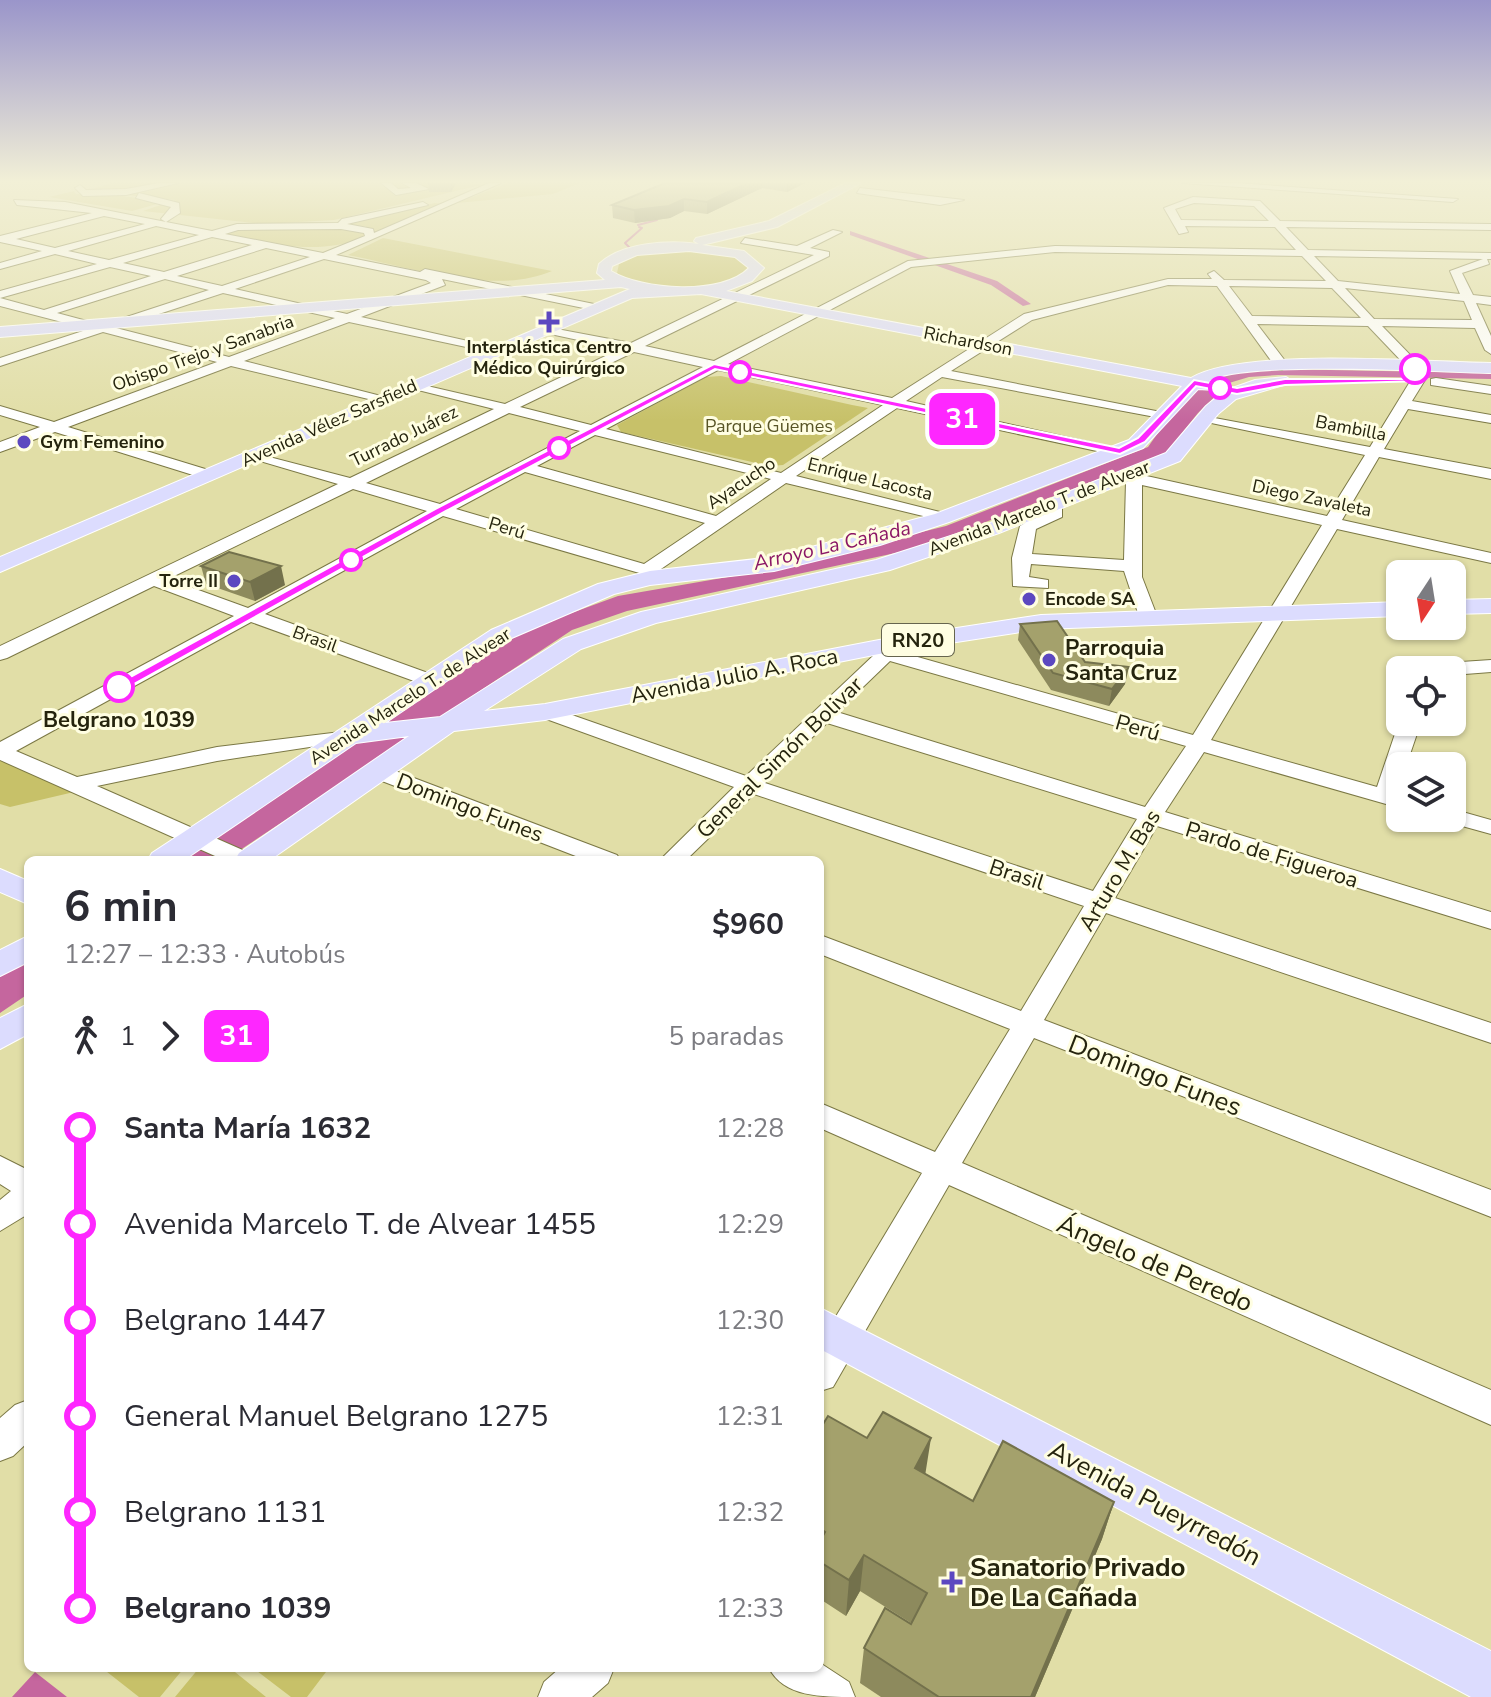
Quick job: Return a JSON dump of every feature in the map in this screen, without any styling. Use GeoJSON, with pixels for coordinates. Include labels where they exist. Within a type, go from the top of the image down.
{"type":"FeatureCollection","features":[{"type":"Feature","properties":{"kind":"main road"},"geometry":{"type":"LineString","coordinates":[[89,324],[145,314],[400,298],[496,287],[532,281],[601,262]]}},
{"type":"Feature","properties":{"kind":"main road"},"geometry":{"type":"LineString","coordinates":[[610,262],[604,273],[618,283]]}},
{"type":"Feature","properties":{"kind":"main road"},"geometry":{"type":"LineString","coordinates":[[0,329],[126,321],[496,287],[618,283],[660,290],[700,290],[740,282],[755,273],[754,262]]}},
{"type":"Feature","properties":{"kind":"main road","name":"Avenida Vélez Sarsfield"},"geometry":{"type":"LineString","coordinates":[[0,565],[594,308],[629,294],[660,290]]}},
{"type":"Feature","properties":{"kind":"main road","name":"Richardson"},"geometry":{"type":"LineString","coordinates":[[700,290],[1231,390]]}},
{"type":"Feature","properties":{"kind":"main road","name":"Avenida Marcelo T. de Alvear"},"geometry":{"type":"LineString","coordinates":[[169,856],[522,623],[606,589],[656,573],[774,564],[872,540],[942,518],[1120,451],[1141,440],[1161,416],[1198,384],[1222,370],[1282,366],[1491,382]]}},
{"type":"Feature","properties":{"kind":"main road","name":"Avenida Marcelo T. de Alvear"},"geometry":{"type":"LineString","coordinates":[[254,856],[443,725],[555,653],[601,632],[901,560],[1129,478],[1173,457],[1231,390],[1285,382],[1420,377],[1491,368]]}},
{"type":"Feature","properties":{"kind":"main road"},"geometry":{"type":"LineString","coordinates":[[1466,607],[1491,606]]}},
{"type":"Feature","properties":{"kind":"main road","name":"Avenida Julio A. Roca"},"geometry":{"type":"LineString","coordinates":[[349,735],[545,712],[1041,622],[1386,609]]}},
{"type":"Feature","properties":{"kind":"main road"},"geometry":{"type":"LineString","coordinates":[[0,879],[24,892]]}},
{"type":"Feature","properties":{"kind":"main road"},"geometry":{"type":"LineString","coordinates":[[0,965],[24,950]]}},
{"type":"Feature","properties":{"kind":"main road"},"geometry":{"type":"LineString","coordinates":[[0,1036],[24,1019]]}},
{"type":"Feature","properties":{"kind":"main road","name":"Avenida Pueyrredón"},"geometry":{"type":"LineString","coordinates":[[827,1347],[1491,1679]]}},
{"type":"Feature","properties":{"kind":"street"},"geometry":{"type":"LineString","coordinates":[[105,262],[494,351]]}},
{"type":"Feature","properties":{"kind":"street"},"geometry":{"type":"LineString","coordinates":[[45,313],[211,262]]}},
{"type":"Feature","properties":{"kind":"street"},"geometry":{"type":"LineString","coordinates":[[126,321],[306,262]]}},
{"type":"Feature","properties":{"kind":"street"},"geometry":{"type":"LineString","coordinates":[[354,262],[441,281],[418,292]]}},
{"type":"Feature","properties":{"kind":"street"},"geometry":{"type":"LineString","coordinates":[[379,262],[594,308]]}},
{"type":"Feature","properties":{"kind":"street","name":"Turrado Juárez"},"geometry":{"type":"LineString","coordinates":[[0,654],[809,262]]}},
{"type":"Feature","properties":{"kind":"street"},"geometry":{"type":"LineString","coordinates":[[0,752],[443,509],[902,266],[915,262]]}},
{"type":"Feature","properties":{"kind":"street"},"geometry":{"type":"LineString","coordinates":[[1205,262],[1282,366]]}},
{"type":"Feature","properties":{"kind":"street"},"geometry":{"type":"LineString","coordinates":[[1316,262],[1420,377],[1491,390]]}},
{"type":"Feature","properties":{"kind":"street"},"geometry":{"type":"LineString","coordinates":[[1484,262],[1456,269],[1464,297],[1491,350]]}},
{"type":"Feature","properties":{"kind":"street"},"geometry":{"type":"LineString","coordinates":[[0,295],[109,263]]}},
{"type":"Feature","properties":{"kind":"street","name":"Ayacucho"},"geometry":{"type":"LineString","coordinates":[[656,573],[719,522],[894,404],[1017,322],[1044,312],[1101,301],[1162,283],[1337,285],[1491,301]]}},
{"type":"Feature","properties":{"kind":"street","name":"Obispo Trejo y Sanabria"},"geometry":{"type":"LineString","coordinates":[[0,447],[418,292]]}},
{"type":"Feature","properties":{"kind":"street"},"geometry":{"type":"LineString","coordinates":[[0,302],[380,400]]}},
{"type":"Feature","properties":{"kind":"street"},"geometry":{"type":"LineString","coordinates":[[1248,320],[1477,324]]}},
{"type":"Feature","properties":{"kind":"street"},"geometry":{"type":"LineString","coordinates":[[0,362],[89,324]]}},
{"type":"Feature","properties":{"kind":"street"},"geometry":{"type":"LineString","coordinates":[[545,329],[1120,451]]}},
{"type":"Feature","properties":{"kind":"street"},"geometry":{"type":"LineString","coordinates":[[942,373],[1161,416]]}},
{"type":"Feature","properties":{"kind":"street","name":"Arturo M. Bas"},"geometry":{"type":"LineString","coordinates":[[827,1347],[940,1170],[1150,817],[1198,744],[1420,377]]}},
{"type":"Feature","properties":{"kind":"street","name":"Enrique Lacosta"},"geometry":{"type":"LineString","coordinates":[[415,385],[942,518]]}},
{"type":"Feature","properties":{"kind":"street"},"geometry":{"type":"LineString","coordinates":[[1404,404],[1491,419]]}},
{"type":"Feature","properties":{"kind":"street"},"geometry":{"type":"LineString","coordinates":[[0,410],[209,475]]}},
{"type":"Feature","properties":{"kind":"street","name":"Bambilla"},"geometry":{"type":"LineString","coordinates":[[1204,420],[1491,474]]}},
{"type":"Feature","properties":{"kind":"street","name":"Perú"},"geometry":{"type":"LineString","coordinates":[[255,455],[656,573]]}},
{"type":"Feature","properties":{"kind":"street"},"geometry":{"type":"LineString","coordinates":[[524,467],[719,522]]}},
{"type":"Feature","properties":{"kind":"street"},"geometry":{"type":"LineString","coordinates":[[1129,478],[1132,566],[1135,586],[1148,616]]}},
{"type":"Feature","properties":{"kind":"street","name":"Diego Zavaleta"},"geometry":{"type":"LineString","coordinates":[[1129,478],[1491,558]]}},
{"type":"Feature","properties":{"kind":"street"},"geometry":{"type":"LineString","coordinates":[[1042,584],[1019,582],[1021,558],[1028,526],[1056,513]]}},
{"type":"Feature","properties":{"kind":"street"},"geometry":{"type":"LineString","coordinates":[[1021,558],[1132,566]]}},
{"type":"Feature","properties":{"kind":"street","name":"Brasil"},"geometry":{"type":"LineString","coordinates":[[153,580],[432,681]]}},
{"type":"Feature","properties":{"kind":"street","name":"Perú"},"geometry":{"type":"LineString","coordinates":[[882,650],[1386,797]]}},
{"type":"Feature","properties":{"kind":"street","name":"General Simón Bolivar"},"geometry":{"type":"LineString","coordinates":[[676,856],[824,715],[882,650]]}},
{"type":"Feature","properties":{"kind":"street"},"geometry":{"type":"LineString","coordinates":[[1466,668],[1491,666]]}},
{"type":"Feature","properties":{"kind":"street","name":"Brasil"},"geometry":{"type":"LineString","coordinates":[[545,712],[752,786],[1491,1033]]}},
{"type":"Feature","properties":{"kind":"street","name":"Pardo de Figueroa"},"geometry":{"type":"LineString","coordinates":[[824,715],[1491,921]]}},
{"type":"Feature","properties":{"kind":"street","name":"Avenida Julio A. Roca"},"geometry":{"type":"LineString","coordinates":[[73,785],[217,754],[349,735]]}},
{"type":"Feature","properties":{"kind":"street"},"geometry":{"type":"LineString","coordinates":[[0,752],[239,856]]}},
{"type":"Feature","properties":{"kind":"street","name":"Domingo Funes"},"geometry":{"type":"LineString","coordinates":[[377,771],[598,856]]}},
{"type":"Feature","properties":{"kind":"street"},"geometry":{"type":"LineString","coordinates":[[1466,820],[1491,827]]}},
{"type":"Feature","properties":{"kind":"street","name":"Domingo Funes"},"geometry":{"type":"LineString","coordinates":[[824,946],[1491,1204]]}},
{"type":"Feature","properties":{"kind":"street","name":"Ángelo de Peredo"},"geometry":{"type":"LineString","coordinates":[[824,1117],[1491,1408]]}},
{"type":"Feature","properties":{"kind":"street"},"geometry":{"type":"LineString","coordinates":[[0,1168],[24,1183]]}},
{"type":"Feature","properties":{"kind":"street"},"geometry":{"type":"LineString","coordinates":[[0,1218],[24,1199]]}},
{"type":"Feature","properties":{"kind":"street"},"geometry":{"type":"LineString","coordinates":[[0,1443],[24,1421]]}},
{"type":"Feature","properties":{"kind":"street"},"geometry":{"type":"LineString","coordinates":[[559,1697],[588,1672]]}},
{"type":"Feature","properties":{"kind":"street"},"geometry":{"type":"LineString","coordinates":[[796,1672],[834,1697]]}},
{"type":"Feature","properties":{"kind":"green space"},"geometry":{"type":"Polygon","coordinates":[[[380,262],[507,262],[552,271],[504,281],[424,272],[380,262]]]}},
{"type":"Feature","properties":{"kind":"green space"},"geometry":{"type":"Polygon","coordinates":[[[745,262],[751,271],[720,284],[679,288],[650,286],[625,279],[617,273],[619,264],[745,262]]]}},
{"type":"Feature","properties":{"kind":"green space","name":"Parque Güemes"},"geometry":{"type":"Polygon","coordinates":[[[721,376],[868,408],[783,465],[770,466],[621,432],[617,425],[706,377],[721,376]]]}},
{"type":"Feature","properties":{"kind":"green space"},"geometry":{"type":"Polygon","coordinates":[[[0,759],[74,792],[10,807],[0,804],[0,759]]]}},
{"type":"Feature","properties":{"kind":"green space"},"geometry":{"type":"Polygon","coordinates":[[[107,1672],[181,1672],[160,1697],[139,1697],[107,1672]]]}},
{"type":"Feature","properties":{"kind":"green space"},"geometry":{"type":"Polygon","coordinates":[[[196,1672],[235,1672],[266,1697],[175,1697],[196,1672]]]}},
{"type":"Feature","properties":{"kind":"green space"},"geometry":{"type":"Polygon","coordinates":[[[258,1672],[326,1672],[307,1697],[291,1697],[258,1672]]]}},
{"type":"Feature","properties":{"kind":"shaded area"},"geometry":{"type":"Polygon","coordinates":[[[1276,369],[1491,373],[1491,379],[1278,375],[1249,377],[1229,383],[1198,413],[1166,453],[914,549],[627,611],[572,630],[231,856],[181,856],[525,630],[618,596],[769,570],[946,526],[1148,447],[1174,410],[1214,376],[1276,369]]]}},
{"type":"Feature","properties":{"kind":"shaded area"},"geometry":{"type":"Polygon","coordinates":[[[24,959],[24,997],[0,1013],[0,974],[24,959]]]}},
{"type":"Feature","properties":{"kind":"shaded area"},"geometry":{"type":"Polygon","coordinates":[[[35,1672],[67,1697],[12,1697],[35,1672]]]}},
{"type":"Feature","properties":{"kind":"building"},"geometry":{"type":"Polygon","coordinates":[[[229,552],[281,566],[250,582],[201,566],[229,552]]]}},
{"type":"Feature","properties":{"kind":"building"},"geometry":{"type":"Polygon","coordinates":[[[1057,621],[1085,662],[1129,667],[1112,689],[1053,673],[1020,624],[1057,621]]]}},
{"type":"Feature","properties":{"kind":"building","name":"Sanatorio Privado De La Cañada"},"geometry":{"type":"Polygon","coordinates":[[[883,1412],[931,1438],[915,1468],[973,1501],[1003,1441],[1114,1502],[1031,1697],[939,1697],[864,1648],[885,1608],[911,1624],[927,1593],[864,1555],[849,1580],[824,1564],[824,1422],[828,1416],[867,1438],[883,1412]]]}},
{"type":"Feature","properties":{"kind":"waterway"},"geometry":{"type":"LineString","coordinates":[[937,262],[994,283],[1026,304]]}},
{"type":"Feature","properties":{"kind":"bus line","name":"31"},"geometry":{"type":"LineString","coordinates":[[119,687],[443,509],[714,367],[1120,451],[1141,440],[1194,383],[1237,391],[1255,385],[1285,382],[1417,381],[1415,369]]}},
{"type":"Feature","properties":{"kind":"place","name":"Interplástica Centro Médico Quirúrgico"},"geometry":{"type":"Point","coordinates":[549,322]}},
{"type":"Feature","properties":{"kind":"place","name":"Gym Femenino"},"geometry":{"type":"Point","coordinates":[24,442]}},
{"type":"Feature","properties":{"kind":"place","name":"Torre II"},"geometry":{"type":"Point","coordinates":[234,581]}},
{"type":"Feature","properties":{"kind":"place","name":"Encode SA"},"geometry":{"type":"Point","coordinates":[1029,599]}},
{"type":"Feature","properties":{"kind":"place","name":"Parroquia Santa Cruz"},"geometry":{"type":"Point","coordinates":[1049,660]}},
{"type":"Feature","properties":{"kind":"place","name":"Belgrano 1039"},"geometry":{"type":"Point","coordinates":[119,687]}},
{"type":"Feature","properties":{"kind":"place","name":"Sanatorio Privado De La Cañada"},"geometry":{"type":"Point","coordinates":[952,1582]}},
{"type":"Feature","properties":{"kind":"water label","name":"Arroyo La Cañada"},"geometry":{"type":"Point","coordinates":[832,545]}}]}
